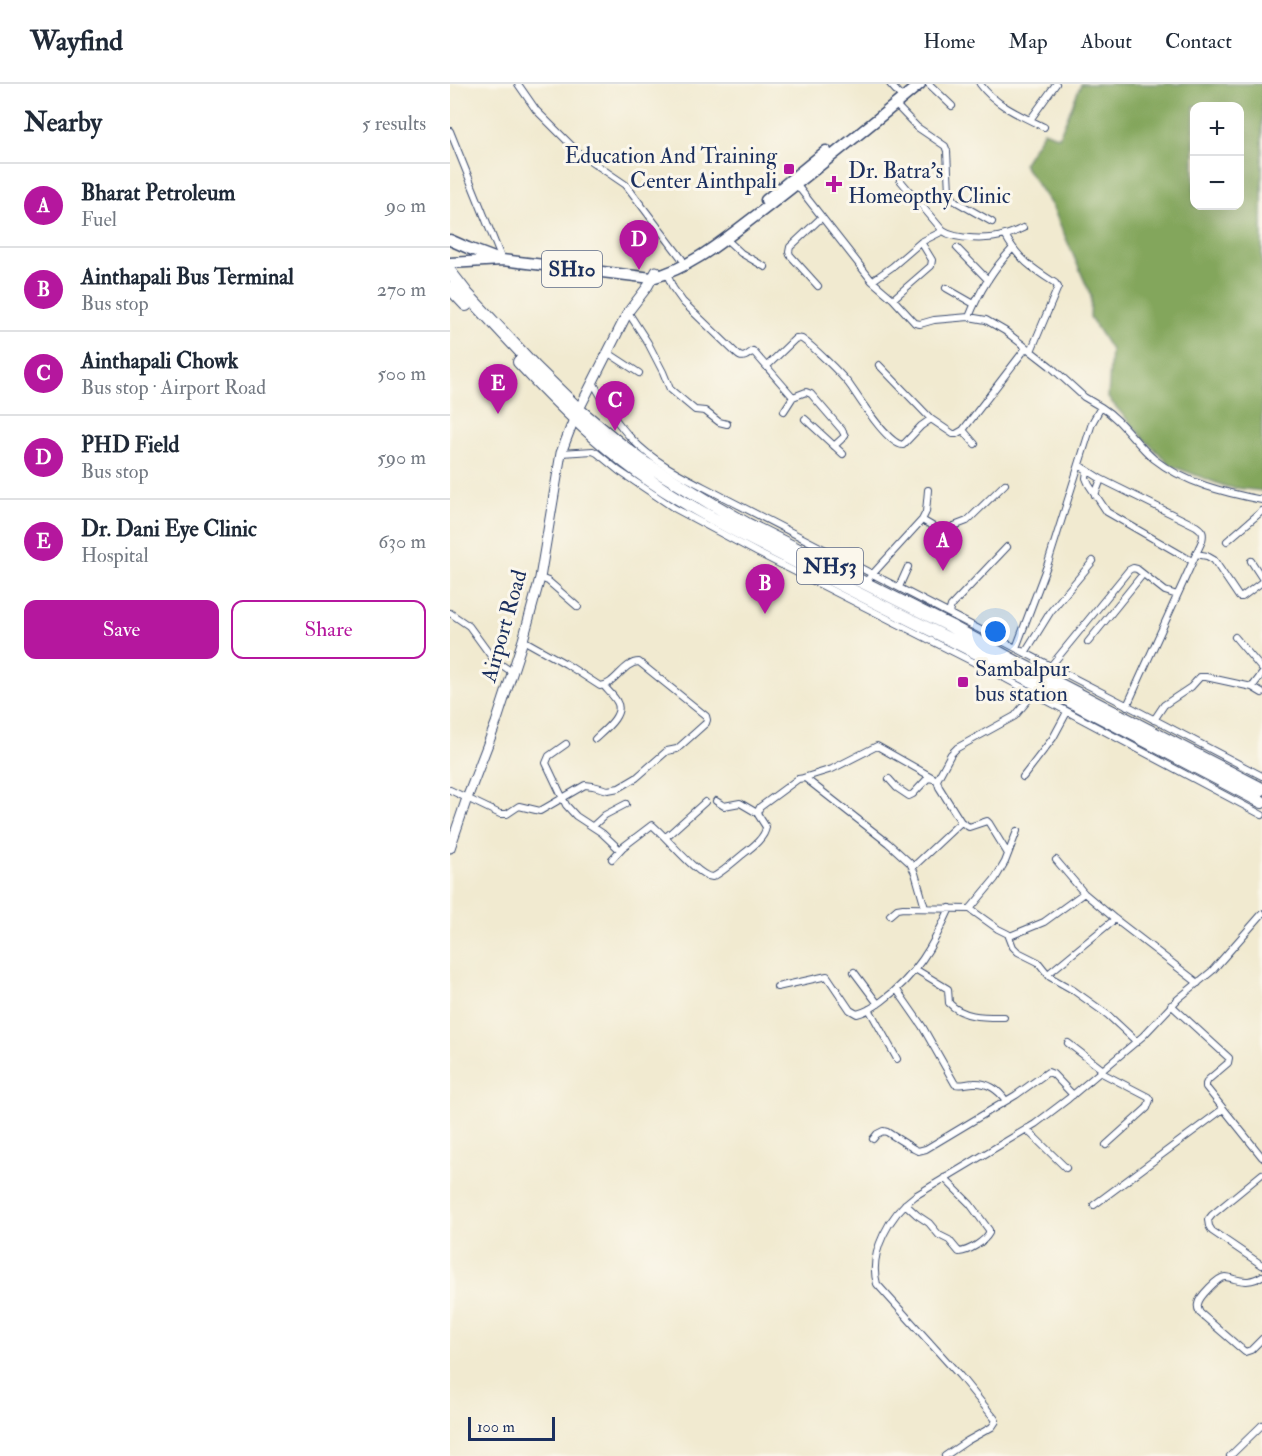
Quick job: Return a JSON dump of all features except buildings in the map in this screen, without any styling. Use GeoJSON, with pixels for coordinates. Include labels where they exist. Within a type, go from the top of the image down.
{"type":"FeatureCollection","features":[{"type":"Feature","properties":{"kind":"highway","name":"NH53"},"geometry":{"type":"LineString","coordinates":[[450,272],[467,294],[577,414],[639,472],[670,494],[741,533],[950,626],[1262,789]]}},
{"type":"Feature","properties":{"kind":"highway","name":"NH53"},"geometry":{"type":"LineString","coordinates":[[450,288],[550,395],[577,414]]}},
{"type":"Feature","properties":{"kind":"highway","name":"NH53"},"geometry":{"type":"LineString","coordinates":[[861,588],[1262,802]]}},
{"type":"Feature","properties":{"kind":"main road"},"geometry":{"type":"LineString","coordinates":[[897,99],[910,84]]}},
{"type":"Feature","properties":{"kind":"main road"},"geometry":{"type":"LineString","coordinates":[[654,275],[697,259],[726,239],[897,99],[920,84]]}},
{"type":"Feature","properties":{"kind":"main road"},"geometry":{"type":"LineString","coordinates":[[654,275],[722,235],[794,182]]}},
{"type":"Feature","properties":{"kind":"main road","name":"SH10"},"geometry":{"type":"LineString","coordinates":[[450,240],[502,260]]}},
{"type":"Feature","properties":{"kind":"main road","name":"SH10"},"geometry":{"type":"LineString","coordinates":[[450,263],[502,260],[654,275]]}},
{"type":"Feature","properties":{"kind":"main road","name":"Airport Road"},"geometry":{"type":"LineString","coordinates":[[450,848],[496,723],[523,640],[540,578],[561,453],[607,352],[628,312],[654,275]]}},
{"type":"Feature","properties":{"kind":"street"},"geometry":{"type":"LineString","coordinates":[[518,84],[536,110],[579,153],[626,185],[682,259]]}},
{"type":"Feature","properties":{"kind":"street"},"geometry":{"type":"LineString","coordinates":[[890,84],[897,99],[917,127],[945,146],[948,192],[955,201],[992,222]]}},
{"type":"Feature","properties":{"kind":"street"},"geometry":{"type":"LineString","coordinates":[[929,84],[952,106]]}},
{"type":"Feature","properties":{"kind":"street"},"geometry":{"type":"LineString","coordinates":[[980,84],[995,100],[1044,127]]}},
{"type":"Feature","properties":{"kind":"street"},"geometry":{"type":"LineString","coordinates":[[1030,120],[1056,84]]}},
{"type":"Feature","properties":{"kind":"street"},"geometry":{"type":"LineString","coordinates":[[450,131],[502,260]]}},
{"type":"Feature","properties":{"kind":"street"},"geometry":{"type":"LineString","coordinates":[[900,180],[946,233],[971,238],[986,238],[1005,236],[1023,228]]}},
{"type":"Feature","properties":{"kind":"street"},"geometry":{"type":"LineString","coordinates":[[794,182],[872,281],[915,323],[969,317],[986,320],[1005,331],[1084,397],[1115,418],[1155,459],[1173,472],[1228,493],[1262,500]]}},
{"type":"Feature","properties":{"kind":"street"},"geometry":{"type":"LineString","coordinates":[[818,286],[789,252],[790,247],[822,217]]}},
{"type":"Feature","properties":{"kind":"street"},"geometry":{"type":"LineString","coordinates":[[872,281],[921,242],[943,231]]}},
{"type":"Feature","properties":{"kind":"street"},"geometry":{"type":"LineString","coordinates":[[879,365],[931,419],[953,434],[956,435],[963,430],[1029,350],[1058,287],[1025,262],[1012,249],[1005,236]]}},
{"type":"Feature","properties":{"kind":"street"},"geometry":{"type":"LineString","coordinates":[[726,239],[741,253],[765,267]]}},
{"type":"Feature","properties":{"kind":"street"},"geometry":{"type":"LineString","coordinates":[[893,299],[931,266],[932,260],[921,242]]}},
{"type":"Feature","properties":{"kind":"street"},"geometry":{"type":"LineString","coordinates":[[957,248],[988,280]]}},
{"type":"Feature","properties":{"kind":"street"},"geometry":{"type":"LineString","coordinates":[[969,317],[988,280],[1012,249]]}},
{"type":"Feature","properties":{"kind":"street"},"geometry":{"type":"LineString","coordinates":[[654,275],[673,288],[683,302],[740,357],[745,357],[753,351],[793,398]]}},
{"type":"Feature","properties":{"kind":"street"},"geometry":{"type":"LineString","coordinates":[[946,288],[974,304]]}},
{"type":"Feature","properties":{"kind":"street"},"geometry":{"type":"LineString","coordinates":[[628,312],[648,343],[670,389],[695,410],[705,411],[719,422],[727,424]]}},
{"type":"Feature","properties":{"kind":"street"},"geometry":{"type":"LineString","coordinates":[[767,366],[796,339],[802,339],[849,384],[868,414],[896,443],[903,445],[931,419]]}},
{"type":"Feature","properties":{"kind":"street"},"geometry":{"type":"LineString","coordinates":[[607,352],[639,373]]}},
{"type":"Feature","properties":{"kind":"street"},"geometry":{"type":"LineString","coordinates":[[593,382],[607,408],[632,440],[659,462],[725,498],[993,672],[1262,815]]}},
{"type":"Feature","properties":{"kind":"street"},"geometry":{"type":"LineString","coordinates":[[784,411],[793,398],[806,392],[811,394],[842,430],[844,435],[834,446]]}},
{"type":"Feature","properties":{"kind":"street"},"geometry":{"type":"LineString","coordinates":[[1016,648],[1048,563],[1092,423],[1101,407]]}},
{"type":"Feature","properties":{"kind":"street"},"geometry":{"type":"LineString","coordinates":[[806,419],[843,454]]}},
{"type":"Feature","properties":{"kind":"street"},"geometry":{"type":"LineString","coordinates":[[963,430],[975,444]]}},
{"type":"Feature","properties":{"kind":"street"},"geometry":{"type":"LineString","coordinates":[[561,453],[593,451],[597,453],[619,471],[674,508],[758,553],[861,588],[899,587],[1262,776]]}},
{"type":"Feature","properties":{"kind":"street"},"geometry":{"type":"LineString","coordinates":[[1078,465],[1202,530],[1204,535],[1127,706]]}},
{"type":"Feature","properties":{"kind":"street"},"geometry":{"type":"LineString","coordinates":[[1087,471],[1086,478],[1107,512],[1192,561]]}},
{"type":"Feature","properties":{"kind":"street"},"geometry":{"type":"LineString","coordinates":[[1095,495],[1101,479]]}},
{"type":"Feature","properties":{"kind":"street"},"geometry":{"type":"LineString","coordinates":[[922,520],[941,531],[967,521],[1005,484]]}},
{"type":"Feature","properties":{"kind":"street"},"geometry":{"type":"LineString","coordinates":[[861,588],[922,520],[926,512],[928,490]]}},
{"type":"Feature","properties":{"kind":"street"},"geometry":{"type":"LineString","coordinates":[[1227,541],[1262,511]]}},
{"type":"Feature","properties":{"kind":"street"},"geometry":{"type":"LineString","coordinates":[[949,613],[951,606],[1007,547]]}},
{"type":"Feature","properties":{"kind":"street"},"geometry":{"type":"LineString","coordinates":[[1196,554],[1207,555],[1214,560],[1239,597],[1261,584],[1251,561]]}},
{"type":"Feature","properties":{"kind":"street"},"geometry":{"type":"LineString","coordinates":[[1025,653],[1052,611],[1093,561]]}},
{"type":"Feature","properties":{"kind":"street"},"geometry":{"type":"LineString","coordinates":[[899,587],[908,567]]}},
{"type":"Feature","properties":{"kind":"street"},"geometry":{"type":"LineString","coordinates":[[1050,667],[1129,570],[1137,569],[1165,591],[1177,595]]}},
{"type":"Feature","properties":{"kind":"street"},"geometry":{"type":"LineString","coordinates":[[1088,642],[1143,574]]}},
{"type":"Feature","properties":{"kind":"street"},"geometry":{"type":"LineString","coordinates":[[540,578],[548,581],[578,607]]}},
{"type":"Feature","properties":{"kind":"street"},"geometry":{"type":"LineString","coordinates":[[450,613],[469,626],[493,659],[512,672]]}},
{"type":"Feature","properties":{"kind":"street"},"geometry":{"type":"LineString","coordinates":[[1235,637],[1262,669]]}},
{"type":"Feature","properties":{"kind":"street"},"geometry":{"type":"LineString","coordinates":[[523,640],[600,686],[604,686],[617,702],[619,711],[596,739]]}},
{"type":"Feature","properties":{"kind":"street"},"geometry":{"type":"LineString","coordinates":[[450,790],[500,814],[523,806],[540,811],[585,785],[608,790],[619,788],[636,778],[665,753],[677,749],[707,720],[706,716],[639,662],[633,662],[604,686]]}},
{"type":"Feature","properties":{"kind":"street"},"geometry":{"type":"LineString","coordinates":[[1252,687],[1262,674]]}},
{"type":"Feature","properties":{"kind":"street"},"geometry":{"type":"LineString","coordinates":[[1154,720],[1164,705],[1187,690],[1200,677],[1252,687],[1262,693]]}},
{"type":"Feature","properties":{"kind":"street"},"geometry":{"type":"LineString","coordinates":[[1008,854],[987,821],[969,827],[961,822],[939,787],[938,780],[951,754],[957,748],[1015,716],[1033,694]]}},
{"type":"Feature","properties":{"kind":"street"},"geometry":{"type":"LineString","coordinates":[[1023,777],[1053,738],[1067,712]]}},
{"type":"Feature","properties":{"kind":"street"},"geometry":{"type":"LineString","coordinates":[[566,744],[549,756],[546,763],[561,798],[576,816],[593,826],[620,850]]}},
{"type":"Feature","properties":{"kind":"street"},"geometry":{"type":"LineString","coordinates":[[758,813],[763,804],[798,779],[832,769],[877,746],[938,780]]}},
{"type":"Feature","properties":{"kind":"street"},"geometry":{"type":"LineString","coordinates":[[802,778],[808,780],[904,856],[913,867],[925,908]]}},
{"type":"Feature","properties":{"kind":"street"},"geometry":{"type":"LineString","coordinates":[[889,779],[909,796],[928,778],[938,780]]}},
{"type":"Feature","properties":{"kind":"street"},"geometry":{"type":"LineString","coordinates":[[612,859],[652,825],[702,873],[714,876],[742,855],[763,835],[766,826],[758,813],[740,803],[724,807],[716,801]]}},
{"type":"Feature","properties":{"kind":"street"},"geometry":{"type":"LineString","coordinates":[[666,837],[705,802]]}},
{"type":"Feature","properties":{"kind":"street"},"geometry":{"type":"LineString","coordinates":[[593,826],[605,815],[626,804]]}},
{"type":"Feature","properties":{"kind":"street"},"geometry":{"type":"LineString","coordinates":[[913,867],[961,822]]}},
{"type":"Feature","properties":{"kind":"street"},"geometry":{"type":"LineString","coordinates":[[970,909],[995,879],[1017,831]]}},
{"type":"Feature","properties":{"kind":"street"},"geometry":{"type":"LineString","coordinates":[[1056,860],[1084,893],[1198,983]]}},
{"type":"Feature","properties":{"kind":"street"},"geometry":{"type":"LineString","coordinates":[[1010,936],[1044,922],[1084,893]]}},
{"type":"Feature","properties":{"kind":"street"},"geometry":{"type":"LineString","coordinates":[[891,915],[897,909],[903,908],[970,909],[1010,936],[1013,948],[1038,962],[1056,981],[1108,1015],[1137,1042]]}},
{"type":"Feature","properties":{"kind":"street"},"geometry":{"type":"LineString","coordinates":[[777,987],[827,976],[854,1012],[860,1014],[869,1010],[897,990],[915,969],[933,944],[950,908]]}},
{"type":"Feature","properties":{"kind":"street"},"geometry":{"type":"LineString","coordinates":[[945,1456],[992,1427],[996,1421],[960,1376],[877,1284],[874,1269],[888,1224],[905,1204],[1044,1118],[1073,1095],[1137,1042],[1171,1005],[1212,971],[1262,915]]}},
{"type":"Feature","properties":{"kind":"street"},"geometry":{"type":"LineString","coordinates":[[1048,974],[1115,919]]}},
{"type":"Feature","properties":{"kind":"street"},"geometry":{"type":"LineString","coordinates":[[915,969],[946,987],[949,991],[949,1003],[955,1008],[977,1016],[1004,1017]]}},
{"type":"Feature","properties":{"kind":"street"},"geometry":{"type":"LineString","coordinates":[[855,972],[878,1004]]}},
{"type":"Feature","properties":{"kind":"street"},"geometry":{"type":"LineString","coordinates":[[897,990],[955,1084],[977,1082],[997,1090],[1006,1101]]}},
{"type":"Feature","properties":{"kind":"street"},"geometry":{"type":"LineString","coordinates":[[1171,1005],[1229,1058],[1228,1063],[1206,1084],[1207,1090],[1260,1152]]}},
{"type":"Feature","properties":{"kind":"street"},"geometry":{"type":"LineString","coordinates":[[869,1010],[897,1059]]}},
{"type":"Feature","properties":{"kind":"street"},"geometry":{"type":"LineString","coordinates":[[1068,1043],[1101,1071],[1150,1100],[1148,1108],[1106,1144]]}},
{"type":"Feature","properties":{"kind":"street"},"geometry":{"type":"LineString","coordinates":[[873,1138],[883,1131],[887,1132],[914,1149],[921,1150],[1006,1101],[1048,1072],[1053,1074],[1073,1095]]}},
{"type":"Feature","properties":{"kind":"street"},"geometry":{"type":"LineString","coordinates":[[1094,1205],[1223,1109]]}},
{"type":"Feature","properties":{"kind":"street"},"geometry":{"type":"LineString","coordinates":[[1026,1129],[1066,1168]]}},
{"type":"Feature","properties":{"kind":"street"},"geometry":{"type":"LineString","coordinates":[[1262,1174],[1208,1220],[1212,1231],[1262,1265]]}},
{"type":"Feature","properties":{"kind":"street"},"geometry":{"type":"LineString","coordinates":[[905,1204],[939,1235],[950,1240],[959,1252],[964,1252],[985,1239],[989,1233],[988,1230],[969,1204],[944,1178]]}},
{"type":"Feature","properties":{"kind":"street"},"geometry":{"type":"LineString","coordinates":[[1262,1276],[1249,1281],[1228,1277],[1219,1278],[1201,1297],[1197,1307],[1200,1313],[1245,1353],[1262,1339]]}},
{"type":"Feature","properties":{"kind":"street"},"geometry":{"type":"LineString","coordinates":[[1230,1456],[1262,1425]]}},
{"type":"Feature","properties":{"kind":"green space"},"geometry":{"type":"Polygon","coordinates":[[[1081,84],[1262,84],[1262,491],[1227,487],[1172,466],[1108,398],[1111,350],[1090,317],[1091,296],[1052,206],[1023,164],[1044,131],[1059,137],[1081,84]]]}},
{"type":"Feature","properties":{"kind":"place","name":"Education And Training Center Ainthpali"},"geometry":{"type":"Point","coordinates":[789,169]}},
{"type":"Feature","properties":{"kind":"place","name":"Dr. Batra's Homeopthy Clinic"},"geometry":{"type":"Point","coordinates":[834,184]}},
{"type":"Feature","properties":{"kind":"place","name":"PHD Field"},"geometry":{"type":"Point","coordinates":[639,270]}},
{"type":"Feature","properties":{"kind":"place","name":"Dr. Dani Eye Clinic"},"geometry":{"type":"Point","coordinates":[498,414]}},
{"type":"Feature","properties":{"kind":"place","name":"Ainthapali Chowk"},"geometry":{"type":"Point","coordinates":[615,431]}},
{"type":"Feature","properties":{"kind":"place","name":"Bharat Petroleum"},"geometry":{"type":"Point","coordinates":[943,571]}},
{"type":"Feature","properties":{"kind":"place","name":"Ainthapali Bus Terminal"},"geometry":{"type":"Point","coordinates":[765,614]}},
{"type":"Feature","properties":{"kind":"place","name":"Sambalpur bus station"},"geometry":{"type":"Point","coordinates":[963,682]}}]}
